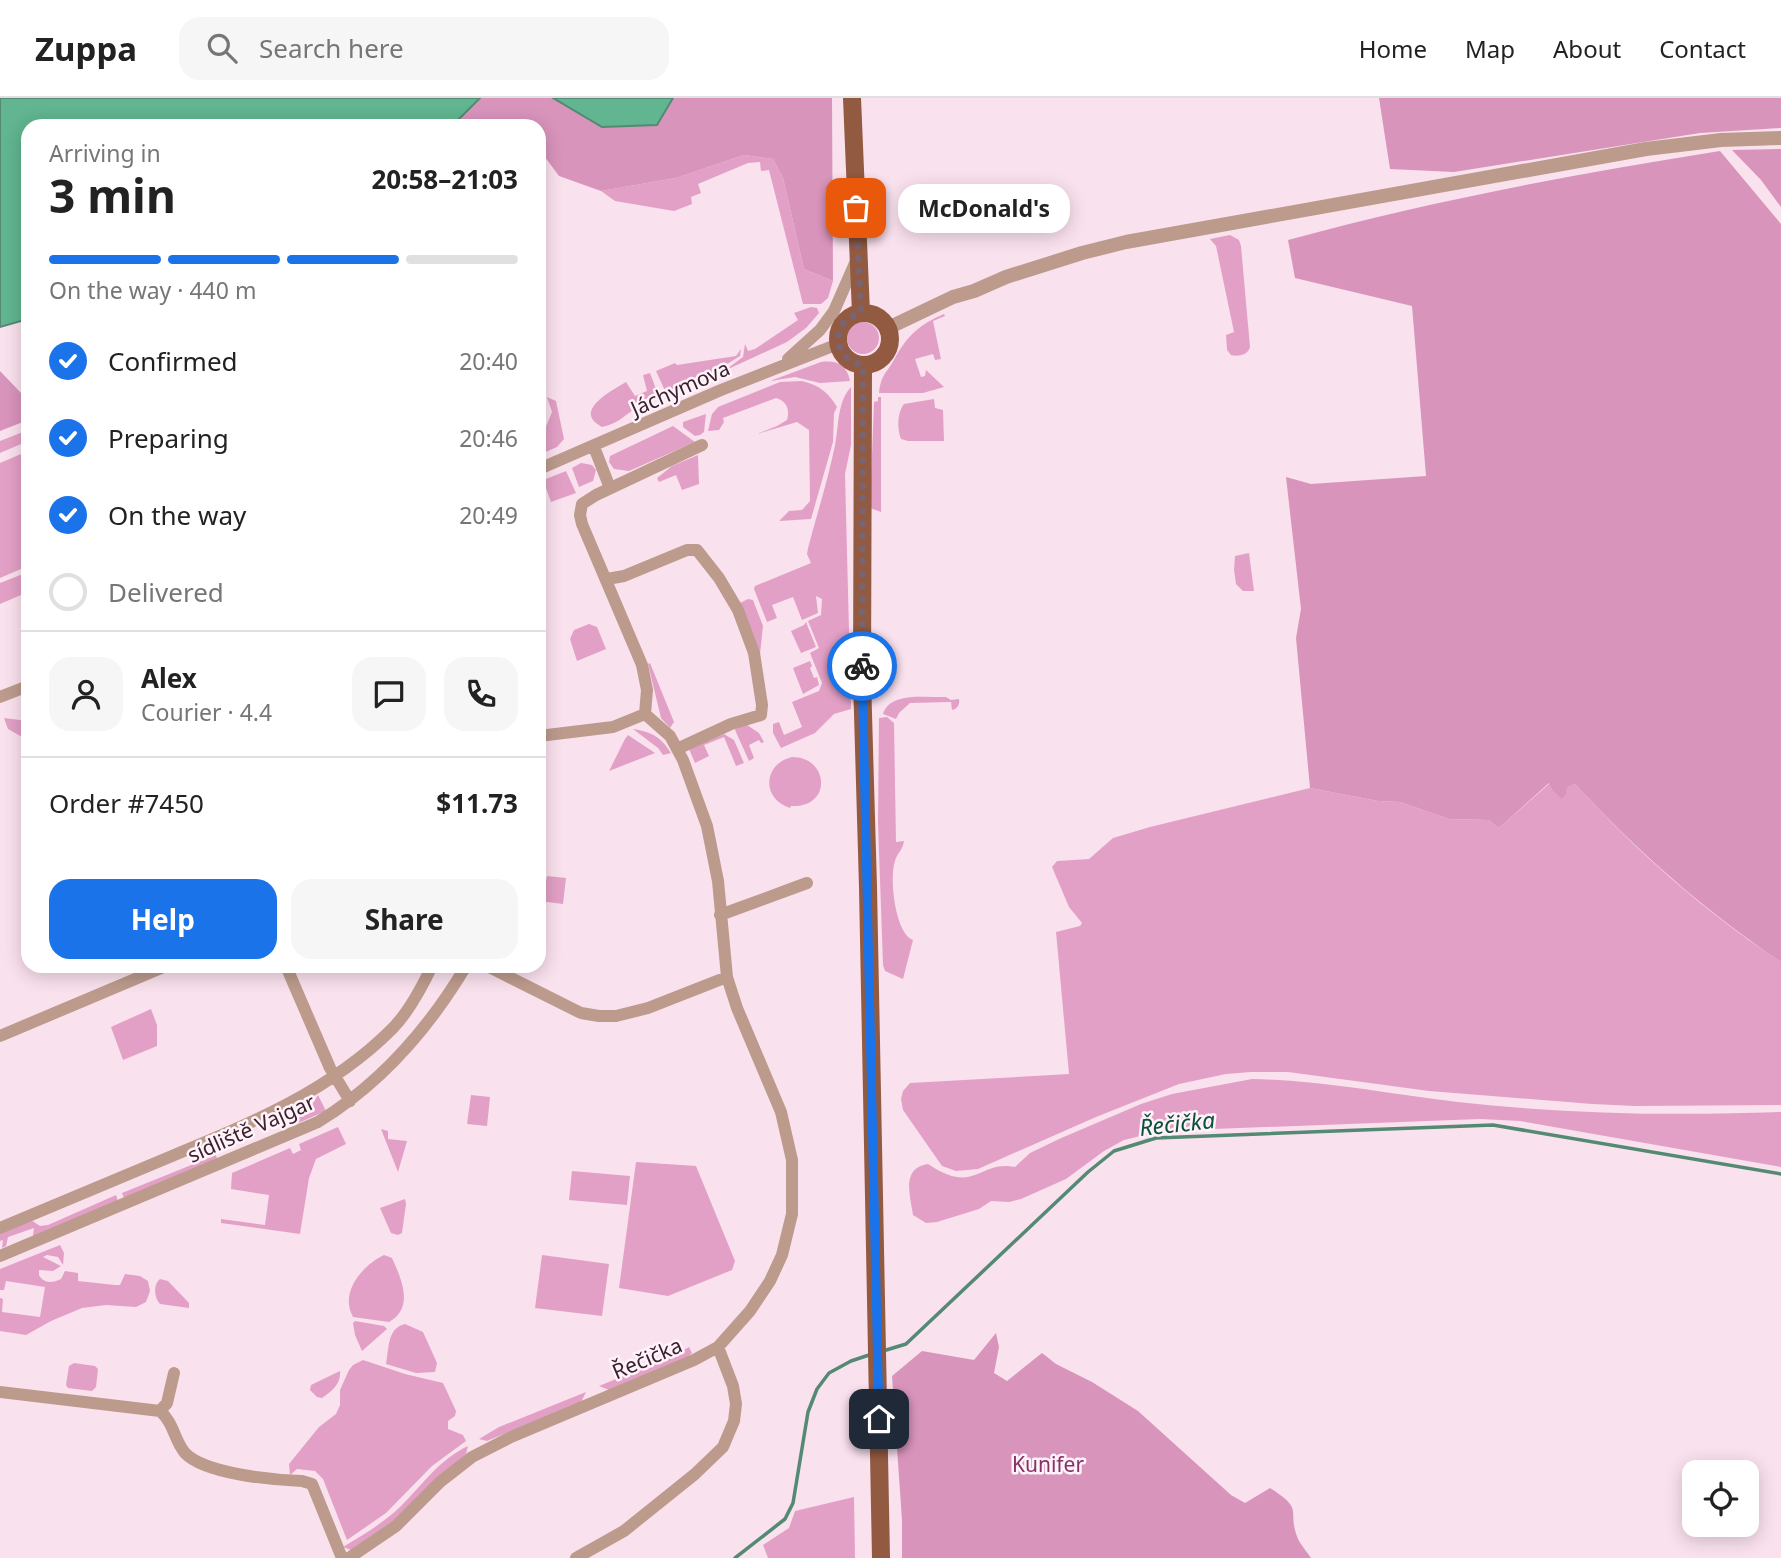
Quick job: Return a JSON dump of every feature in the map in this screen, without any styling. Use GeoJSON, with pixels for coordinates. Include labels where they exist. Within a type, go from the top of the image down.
{"type":"FeatureCollection","features":[{"type":"Feature","properties":{"kind":"main road"},"geometry":{"type":"LineString","coordinates":[[852,98],[861,313]]}},
{"type":"Feature","properties":{"kind":"main road"},"geometry":{"type":"LineString","coordinates":[[861,313],[880,318],[888,328],[890,342],[878,361],[863,365],[847,359],[838,344],[839,330],[843,323],[861,313]]}},
{"type":"Feature","properties":{"kind":"main road"},"geometry":{"type":"LineString","coordinates":[[863,365],[862,679],[881,1558]]}},
{"type":"Feature","properties":{"kind":"street"},"geometry":{"type":"LineString","coordinates":[[888,328],[953,297],[1006,277],[1126,242],[1646,149],[1721,140],[1781,138]]}},
{"type":"Feature","properties":{"kind":"street"},"geometry":{"type":"LineString","coordinates":[[780,366],[820,330],[834,311],[858,254]]}},
{"type":"Feature","properties":{"kind":"street","name":"Jáchymova"},"geometry":{"type":"LineString","coordinates":[[546,466],[838,344]]}},
{"type":"Feature","properties":{"kind":"street"},"geometry":{"type":"LineString","coordinates":[[645,714],[648,690],[642,665],[607,579],[594,555],[580,514],[582,504],[702,445]]}},
{"type":"Feature","properties":{"kind":"street"},"geometry":{"type":"LineString","coordinates":[[594,447],[610,488]]}},
{"type":"Feature","properties":{"kind":"street"},"geometry":{"type":"LineString","coordinates":[[607,579],[624,576],[687,550],[697,550],[719,578],[738,610],[754,653],[762,705],[761,715],[731,724],[677,749]]}},
{"type":"Feature","properties":{"kind":"street"},"geometry":{"type":"LineString","coordinates":[[0,697],[21,689]]}},
{"type":"Feature","properties":{"kind":"street"},"geometry":{"type":"LineString","coordinates":[[576,1558],[624,1531],[695,1474],[723,1447],[730,1433],[736,1404],[733,1386],[718,1348],[750,1311],[770,1281],[782,1255],[789,1230],[794,1191],[792,1160],[783,1120],[727,977],[718,881],[707,825],[670,736],[645,714]]}},
{"type":"Feature","properties":{"kind":"street"},"geometry":{"type":"LineString","coordinates":[[546,735],[613,727],[645,714]]}},
{"type":"Feature","properties":{"kind":"street"},"geometry":{"type":"LineString","coordinates":[[720,915],[807,883]]}},
{"type":"Feature","properties":{"kind":"street"},"geometry":{"type":"LineString","coordinates":[[0,1036],[149,973]]}},
{"type":"Feature","properties":{"kind":"street","name":"sídliště Vajgar"},"geometry":{"type":"LineString","coordinates":[[289,973],[335,1078]]}},
{"type":"Feature","properties":{"kind":"street","name":"sídliště Vajgar"},"geometry":{"type":"LineString","coordinates":[[0,1228],[260,1119],[335,1078],[394,1027],[421,989],[429,973]]}},
{"type":"Feature","properties":{"kind":"street","name":"sídliště Vajgar"},"geometry":{"type":"LineString","coordinates":[[0,1256],[318,1122],[350,1101],[418,1036],[448,998],[462,973]]}},
{"type":"Feature","properties":{"kind":"street"},"geometry":{"type":"LineString","coordinates":[[501,973],[581,1013],[599,1016],[616,1016],[648,1009],[727,977]]}},
{"type":"Feature","properties":{"kind":"street"},"geometry":{"type":"LineString","coordinates":[[335,1078],[350,1101]]}},
{"type":"Feature","properties":{"kind":"street","name":"Řečička"},"geometry":{"type":"LineString","coordinates":[[349,1558],[396,1526],[440,1482],[472,1457],[511,1437],[718,1348]]}},
{"type":"Feature","properties":{"kind":"street"},"geometry":{"type":"LineString","coordinates":[[160,1411],[167,1402],[174,1373]]}},
{"type":"Feature","properties":{"kind":"street"},"geometry":{"type":"LineString","coordinates":[[0,1392],[160,1411],[171,1422],[184,1452],[196,1462],[214,1469],[312,1484],[342,1558]]}},
{"type":"Feature","properties":{"kind":"shaded area"},"geometry":{"type":"Polygon","coordinates":[[[0,98],[480,98],[459,119],[21,119],[21,321],[0,327],[0,98]]]}},
{"type":"Feature","properties":{"kind":"shaded area"},"geometry":{"type":"Polygon","coordinates":[[[553,98],[673,98],[657,125],[602,127],[553,98]]]}},
{"type":"Feature","properties":{"kind":"shaded area"},"geometry":{"type":"Polygon","coordinates":[[[744,155],[773,159],[783,178],[804,269],[833,281],[828,298],[821,304],[803,304],[769,170],[761,171],[760,162],[748,163],[698,184],[701,193],[691,197],[692,204],[674,211],[615,201],[601,191],[676,178],[744,155]]]}},
{"type":"Feature","properties":{"kind":"shaded area"},"geometry":{"type":"Polygon","coordinates":[[[1230,235],[1239,240],[1241,246],[1250,347],[1245,354],[1237,356],[1231,355],[1227,350],[1226,335],[1234,332],[1216,246],[1210,239],[1230,235]]]}},
{"type":"Feature","properties":{"kind":"shaded area"},"geometry":{"type":"Polygon","coordinates":[[[811,307],[817,308],[819,313],[806,328],[787,342],[724,371],[743,357],[745,344],[748,351],[755,349],[798,320],[794,313],[811,307]]]}},
{"type":"Feature","properties":{"kind":"shaded area"},"geometry":{"type":"Polygon","coordinates":[[[944,314],[945,316],[933,321],[941,359],[935,360],[933,354],[915,359],[921,377],[925,376],[926,370],[944,387],[923,393],[879,393],[883,378],[904,343],[915,331],[944,314]]]}},
{"type":"Feature","properties":{"kind":"shaded area"},"geometry":{"type":"Polygon","coordinates":[[[863,322],[874,327],[879,338],[874,349],[863,354],[852,349],[847,338],[852,327],[863,322]]]}},
{"type":"Feature","properties":{"kind":"shaded area"},"geometry":{"type":"Polygon","coordinates":[[[741,349],[740,356],[716,371],[666,393],[656,371],[675,363],[677,365],[736,356],[741,349]]]}},
{"type":"Feature","properties":{"kind":"shaded area"},"geometry":{"type":"Polygon","coordinates":[[[821,362],[832,362],[844,367],[850,381],[820,383],[795,377],[770,381],[821,362]]]}},
{"type":"Feature","properties":{"kind":"shaded area"},"geometry":{"type":"Polygon","coordinates":[[[650,373],[659,397],[637,403],[639,406],[608,426],[602,427],[594,421],[591,414],[593,408],[605,396],[626,382],[635,396],[647,391],[643,375],[650,373]]]}},
{"type":"Feature","properties":{"kind":"shaded area"},"geometry":{"type":"Polygon","coordinates":[[[802,381],[822,390],[837,407],[834,413],[833,442],[811,519],[779,521],[789,511],[802,510],[810,501],[809,430],[797,422],[757,434],[787,420],[787,406],[776,398],[723,418],[724,422],[719,430],[708,431],[712,414],[718,407],[780,382],[802,381]]]}},
{"type":"Feature","properties":{"kind":"shaded area"},"geometry":{"type":"Polygon","coordinates":[[[851,387],[851,445],[845,474],[851,709],[834,714],[815,733],[781,748],[773,733],[773,724],[779,722],[784,735],[802,727],[792,702],[819,691],[822,683],[810,653],[819,648],[808,621],[821,615],[822,599],[816,596],[818,613],[802,620],[793,597],[772,605],[777,618],[767,622],[754,589],[755,586],[811,563],[807,554],[808,548],[832,458],[841,407],[851,387]]]}},
{"type":"Feature","properties":{"kind":"shaded area"},"geometry":{"type":"Polygon","coordinates":[[[547,397],[556,401],[564,439],[557,447],[546,452],[546,427],[552,412],[547,397]]]}},
{"type":"Feature","properties":{"kind":"shaded area"},"geometry":{"type":"Polygon","coordinates":[[[878,397],[881,397],[881,512],[870,508],[874,402],[878,401],[878,397]]]}},
{"type":"Feature","properties":{"kind":"shaded area"},"geometry":{"type":"Polygon","coordinates":[[[934,399],[935,408],[943,410],[944,441],[901,439],[898,421],[904,404],[934,399]]]}},
{"type":"Feature","properties":{"kind":"shaded area"},"geometry":{"type":"Polygon","coordinates":[[[706,414],[704,432],[700,435],[695,436],[683,427],[683,422],[706,414]]]}},
{"type":"Feature","properties":{"kind":"shaded area"},"geometry":{"type":"Polygon","coordinates":[[[673,426],[695,442],[629,471],[614,469],[609,462],[610,456],[673,426]]]}},
{"type":"Feature","properties":{"kind":"shaded area"},"geometry":{"type":"Polygon","coordinates":[[[21,433],[21,444],[0,453],[0,441],[21,433]]]}},
{"type":"Feature","properties":{"kind":"shaded area"},"geometry":{"type":"Polygon","coordinates":[[[21,454],[21,569],[0,578],[0,463],[21,454]]]}},
{"type":"Feature","properties":{"kind":"shaded area"},"geometry":{"type":"Polygon","coordinates":[[[698,455],[699,484],[682,490],[676,475],[659,482],[657,478],[672,466],[698,455]]]}},
{"type":"Feature","properties":{"kind":"shaded area"},"geometry":{"type":"Polygon","coordinates":[[[581,463],[592,465],[596,470],[593,481],[579,487],[572,468],[581,463]]]}},
{"type":"Feature","properties":{"kind":"shaded area"},"geometry":{"type":"Polygon","coordinates":[[[566,471],[576,493],[551,502],[546,479],[566,471]]]}},
{"type":"Feature","properties":{"kind":"shaded area"},"geometry":{"type":"Polygon","coordinates":[[[1249,553],[1254,591],[1243,591],[1236,584],[1235,556],[1249,553]]]}},
{"type":"Feature","properties":{"kind":"shaded area"},"geometry":{"type":"Polygon","coordinates":[[[21,575],[21,595],[0,604],[0,583],[21,575]]]}},
{"type":"Feature","properties":{"kind":"shaded area"},"geometry":{"type":"Polygon","coordinates":[[[748,599],[753,600],[763,626],[760,654],[738,604],[748,599]]]}},
{"type":"Feature","properties":{"kind":"shaded area"},"geometry":{"type":"Polygon","coordinates":[[[806,622],[816,647],[801,653],[791,631],[806,622]]]}},
{"type":"Feature","properties":{"kind":"shaded area"},"geometry":{"type":"Polygon","coordinates":[[[589,624],[597,627],[606,649],[577,661],[570,639],[574,630],[589,624]]]}},
{"type":"Feature","properties":{"kind":"shaded area"},"geometry":{"type":"Polygon","coordinates":[[[810,661],[810,668],[819,685],[803,694],[793,668],[810,661]]]}},
{"type":"Feature","properties":{"kind":"shaded area"},"geometry":{"type":"Polygon","coordinates":[[[650,663],[674,722],[670,728],[661,718],[648,664],[650,663]]]}},
{"type":"Feature","properties":{"kind":"shaded area"},"geometry":{"type":"Polygon","coordinates":[[[946,697],[951,700],[959,699],[957,708],[952,710],[951,702],[910,703],[896,719],[883,714],[893,702],[901,699],[946,697]]]}},
{"type":"Feature","properties":{"kind":"shaded area"},"geometry":{"type":"Polygon","coordinates":[[[887,717],[894,723],[896,842],[904,841],[893,869],[893,891],[902,927],[913,940],[903,979],[885,971],[883,965],[878,823],[879,718],[887,717]]]}},
{"type":"Feature","properties":{"kind":"shaded area"},"geometry":{"type":"Polygon","coordinates":[[[4,718],[21,720],[21,736],[8,729],[4,718]]]}},
{"type":"Feature","properties":{"kind":"shaded area"},"geometry":{"type":"Polygon","coordinates":[[[747,725],[759,733],[764,742],[759,740],[749,745],[754,758],[749,761],[735,730],[747,725]]]}},
{"type":"Feature","properties":{"kind":"shaded area"},"geometry":{"type":"Polygon","coordinates":[[[633,729],[655,736],[671,753],[663,755],[633,729]]]}},
{"type":"Feature","properties":{"kind":"shaded area"},"geometry":{"type":"Polygon","coordinates":[[[724,734],[734,740],[744,763],[736,766],[724,737],[704,745],[709,756],[695,763],[689,749],[724,734]]]}},
{"type":"Feature","properties":{"kind":"shaded area"},"geometry":{"type":"Polygon","coordinates":[[[628,735],[655,753],[609,771],[625,739],[628,735]]]}},
{"type":"Feature","properties":{"kind":"shaded area"},"geometry":{"type":"Polygon","coordinates":[[[792,757],[805,759],[814,765],[821,783],[814,800],[790,808],[774,797],[769,782],[775,767],[792,757]]]}},
{"type":"Feature","properties":{"kind":"shaded area"},"geometry":{"type":"Polygon","coordinates":[[[1550,783],[1552,790],[1575,784],[1622,833],[1672,879],[1725,923],[1781,962],[1781,1105],[1592,1104],[1429,1091],[1288,1072],[1226,1074],[1179,1084],[978,1169],[956,1171],[942,1166],[903,1110],[903,1091],[910,1083],[1069,1074],[1056,932],[1080,926],[1082,923],[1069,907],[1052,867],[1057,861],[1089,859],[1113,838],[1310,788],[1378,801],[1400,802],[1449,819],[1488,820],[1499,828],[1550,783]]]}},
{"type":"Feature","properties":{"kind":"shaded area"},"geometry":{"type":"Polygon","coordinates":[[[547,876],[566,878],[563,904],[546,902],[547,876]]]}},
{"type":"Feature","properties":{"kind":"shaded area"},"geometry":{"type":"Polygon","coordinates":[[[151,1009],[157,1025],[157,1046],[123,1060],[111,1027],[151,1009]]]}},
{"type":"Feature","properties":{"kind":"shaded area"},"geometry":{"type":"Polygon","coordinates":[[[1252,1079],[1304,1082],[1458,1102],[1538,1109],[1660,1114],[1781,1112],[1781,1167],[1520,1121],[1480,1119],[1161,1131],[1124,1140],[1066,1179],[1021,1199],[1009,1202],[991,1201],[979,1209],[937,1222],[926,1223],[913,1215],[909,1184],[914,1171],[919,1167],[928,1164],[944,1173],[967,1177],[993,1168],[1015,1167],[1030,1153],[1141,1104],[1172,1094],[1252,1079]]]}},
{"type":"Feature","properties":{"kind":"shaded area"},"geometry":{"type":"Polygon","coordinates":[[[318,1095],[326,1111],[296,1124],[300,1116],[292,1118],[294,1108],[297,1107],[297,1114],[310,1108],[318,1095]]]}},
{"type":"Feature","properties":{"kind":"shaded area"},"geometry":{"type":"Polygon","coordinates":[[[471,1095],[490,1097],[487,1126],[467,1124],[471,1095]]]}},
{"type":"Feature","properties":{"kind":"shaded area"},"geometry":{"type":"Polygon","coordinates":[[[338,1127],[346,1144],[316,1159],[309,1178],[300,1234],[221,1223],[221,1219],[265,1225],[269,1195],[231,1189],[232,1173],[290,1148],[293,1154],[301,1150],[299,1144],[338,1127]]]}},
{"type":"Feature","properties":{"kind":"shaded area"},"geometry":{"type":"Polygon","coordinates":[[[381,1129],[388,1131],[388,1139],[407,1141],[398,1172],[381,1129]]]}},
{"type":"Feature","properties":{"kind":"shaded area"},"geometry":{"type":"Polygon","coordinates":[[[216,1155],[217,1159],[124,1198],[122,1193],[216,1155]]]}},
{"type":"Feature","properties":{"kind":"shaded area"},"geometry":{"type":"Polygon","coordinates":[[[636,1162],[696,1166],[735,1261],[732,1270],[668,1296],[619,1288],[636,1162]]]}},
{"type":"Feature","properties":{"kind":"shaded area"},"geometry":{"type":"Polygon","coordinates":[[[572,1171],[630,1176],[627,1205],[569,1200],[572,1171]]]}},
{"type":"Feature","properties":{"kind":"shaded area"},"geometry":{"type":"Polygon","coordinates":[[[116,1195],[118,1201],[33,1236],[34,1228],[8,1237],[6,1246],[2,1248],[0,1232],[31,1220],[40,1226],[48,1225],[116,1195]]]}},
{"type":"Feature","properties":{"kind":"shaded area"},"geometry":{"type":"Polygon","coordinates":[[[405,1199],[402,1233],[391,1233],[380,1208],[405,1199]]]}},
{"type":"Feature","properties":{"kind":"shaded area"},"geometry":{"type":"Polygon","coordinates":[[[60,1245],[64,1253],[63,1265],[58,1257],[43,1257],[61,1266],[53,1271],[39,1270],[43,1280],[51,1282],[61,1279],[65,1271],[78,1273],[78,1281],[120,1285],[125,1274],[140,1276],[148,1281],[150,1291],[146,1302],[136,1307],[106,1305],[82,1308],[26,1335],[0,1331],[0,1298],[3,1299],[2,1312],[40,1317],[45,1287],[6,1281],[4,1290],[0,1290],[0,1269],[60,1245]]]}},
{"type":"Feature","properties":{"kind":"shaded area"},"geometry":{"type":"Polygon","coordinates":[[[384,1255],[392,1258],[402,1283],[402,1309],[389,1322],[353,1317],[349,1298],[355,1280],[368,1265],[384,1255]]]}},
{"type":"Feature","properties":{"kind":"shaded area"},"geometry":{"type":"Polygon","coordinates":[[[542,1255],[609,1264],[602,1316],[535,1308],[542,1255]]]}},
{"type":"Feature","properties":{"kind":"shaded area"},"geometry":{"type":"Polygon","coordinates":[[[160,1279],[168,1281],[189,1303],[189,1308],[160,1304],[155,1291],[160,1279]]]}},
{"type":"Feature","properties":{"kind":"shaded area"},"geometry":{"type":"Polygon","coordinates":[[[355,1321],[384,1326],[387,1329],[362,1351],[355,1335],[355,1321]]]}},
{"type":"Feature","properties":{"kind":"shaded area"},"geometry":{"type":"Polygon","coordinates":[[[405,1324],[423,1332],[437,1363],[435,1372],[416,1373],[386,1364],[392,1334],[405,1324]]]}},
{"type":"Feature","properties":{"kind":"shaded area"},"geometry":{"type":"Polygon","coordinates":[[[689,1347],[692,1353],[688,1357],[609,1390],[599,1386],[679,1353],[689,1347]]]}},
{"type":"Feature","properties":{"kind":"shaded area"},"geometry":{"type":"Polygon","coordinates":[[[363,1360],[443,1383],[456,1411],[455,1416],[448,1421],[448,1429],[463,1435],[466,1441],[432,1466],[386,1513],[347,1540],[323,1479],[315,1471],[297,1469],[290,1475],[289,1464],[319,1427],[336,1414],[340,1405],[340,1390],[349,1370],[363,1360]]]}},
{"type":"Feature","properties":{"kind":"shaded area"},"geometry":{"type":"Polygon","coordinates":[[[74,1363],[95,1366],[98,1369],[96,1387],[92,1391],[68,1388],[66,1385],[69,1366],[74,1363]]]}},
{"type":"Feature","properties":{"kind":"shaded area"},"geometry":{"type":"Polygon","coordinates":[[[340,1371],[337,1383],[322,1398],[310,1390],[311,1385],[340,1371]]]}},
{"type":"Feature","properties":{"kind":"shaded area"},"geometry":{"type":"Polygon","coordinates":[[[586,1392],[581,1402],[571,1407],[487,1441],[479,1439],[499,1427],[586,1392]]]}},
{"type":"Feature","properties":{"kind":"shaded area"},"geometry":{"type":"Polygon","coordinates":[[[468,1446],[466,1454],[402,1515],[351,1550],[343,1547],[388,1517],[440,1465],[468,1446]]]}},
{"type":"Feature","properties":{"kind":"shaded area"},"geometry":{"type":"Polygon","coordinates":[[[854,1497],[855,1558],[768,1558],[763,1545],[789,1528],[795,1511],[854,1497]]]}},
{"type":"Feature","properties":{"kind":"green space"},"geometry":{"type":"Polygon","coordinates":[[[480,98],[553,98],[602,127],[657,125],[673,98],[832,98],[833,281],[804,269],[783,178],[773,159],[744,155],[676,178],[601,191],[559,176],[546,158],[546,119],[459,119],[480,98]]]}},
{"type":"Feature","properties":{"kind":"green space"},"geometry":{"type":"Polygon","coordinates":[[[1379,98],[1781,98],[1781,128],[1700,133],[1454,172],[1390,169],[1379,98]]]}},
{"type":"Feature","properties":{"kind":"green space"},"geometry":{"type":"Polygon","coordinates":[[[1781,149],[1781,207],[1761,180],[1732,150],[1781,149]]]}},
{"type":"Feature","properties":{"kind":"green space"},"geometry":{"type":"Polygon","coordinates":[[[1720,151],[1781,224],[1781,962],[1725,922],[1673,879],[1575,784],[1567,787],[1562,799],[1549,783],[1499,828],[1488,820],[1449,819],[1400,802],[1378,801],[1310,788],[1296,638],[1301,609],[1286,477],[1311,484],[1426,476],[1412,306],[1295,278],[1288,240],[1503,189],[1720,151]]]}},
{"type":"Feature","properties":{"kind":"green space"},"geometry":{"type":"Polygon","coordinates":[[[0,371],[21,393],[21,423],[0,431],[0,371]]]}},
{"type":"Feature","properties":{"kind":"green space","name":"Kunifer"},"geometry":{"type":"Polygon","coordinates":[[[996,1333],[999,1347],[994,1373],[1007,1381],[1042,1353],[1056,1364],[1092,1382],[1138,1411],[1231,1495],[1245,1503],[1270,1488],[1288,1501],[1292,1506],[1298,1539],[1311,1558],[902,1558],[892,1376],[922,1351],[974,1360],[996,1333]]]}},
{"type":"Feature","properties":{"kind":"waterway","name":"Řečička"},"geometry":{"type":"LineString","coordinates":[[883,1351],[906,1344],[1088,1172],[1114,1151],[1156,1138],[1493,1125],[1781,1174]]}},
{"type":"Feature","properties":{"kind":"waterway","name":"Řečička"},"geometry":{"type":"LineString","coordinates":[[735,1558],[785,1519],[793,1503],[808,1412],[817,1389],[829,1373],[872,1354]]}},
{"type":"Feature","properties":{"kind":"way so far"},"geometry":{"type":"LineString","coordinates":[[856,208],[861,313],[854,314],[843,323],[839,330],[838,344],[847,359],[863,365],[862,666]]}},
{"type":"Feature","properties":{"kind":"place","name":"McDonald's"},"geometry":{"type":"Point","coordinates":[856,208]}},
{"type":"Feature","properties":{"kind":"route"},"geometry":{"type":"LineString","coordinates":[[862,666],[879,1419]]}}]}
